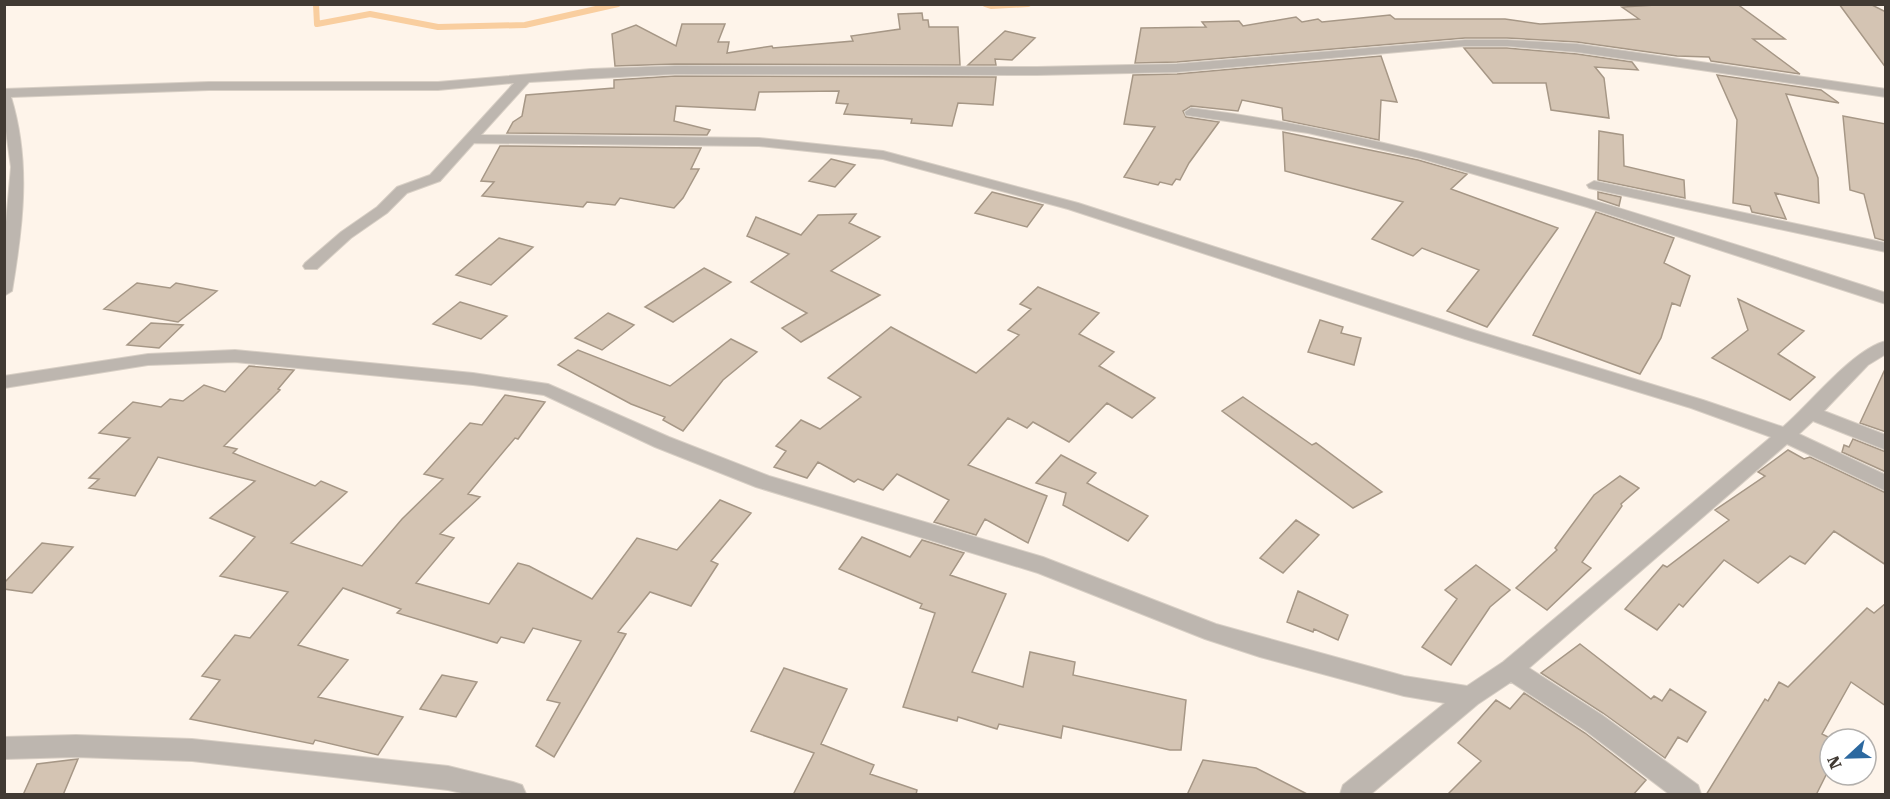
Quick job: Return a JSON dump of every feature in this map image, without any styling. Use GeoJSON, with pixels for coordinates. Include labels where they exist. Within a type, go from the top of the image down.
{"type":"FeatureCollection","features":[{"type":"Feature","properties":{"kind":"street"},"geometry":{"type":"LineString","coordinates":[[4,291],[8,251],[17,211],[17,140],[4,93],[197,86],[438,86],[591,73],[675,70],[1015,71],[1177,68],[1465,43],[1507,43],[1577,48],[1886,93]]}},
{"type":"Feature","properties":{"kind":"street"},"geometry":{"type":"LineString","coordinates":[[311,266],[346,236],[382,210],[402,190],[435,178],[525,79]]}},
{"type":"Feature","properties":{"kind":"street"},"geometry":{"type":"LineString","coordinates":[[1191,112],[1318,129],[1468,165],[1559,191],[1886,299]]}},
{"type":"Feature","properties":{"kind":"street"},"geometry":{"type":"LineString","coordinates":[[471,140],[676,139],[759,142],[884,155],[1062,203],[1696,404],[1783,434],[1886,484]]}},
{"type":"Feature","properties":{"kind":"street"},"geometry":{"type":"LineString","coordinates":[[1594,185],[1886,248]]}},
{"type":"Feature","properties":{"kind":"street"},"geometry":{"type":"LineString","coordinates":[[1352,795],[1470,697],[1510,669],[1810,413],[1862,361],[1886,346]]}},
{"type":"Feature","properties":{"kind":"street"},"geometry":{"type":"LineString","coordinates":[[4,382],[115,363],[234,356],[295,360],[548,390],[662,442],[763,482],[1043,566],[1213,632],[1404,686],[1470,697]]}},
{"type":"Feature","properties":{"kind":"street"},"geometry":{"type":"LineString","coordinates":[[1810,413],[1886,443]]}},
{"type":"Feature","properties":{"kind":"street"},"geometry":{"type":"LineString","coordinates":[[1510,669],[1594,723],[1689,795]]}},
{"type":"Feature","properties":{"kind":"street"},"geometry":{"type":"LineString","coordinates":[[4,748],[76,746],[192,750],[448,778],[513,795]]}},
{"type":"Feature","properties":{"kind":"building"},"geometry":{"type":"Polygon","coordinates":[[[1737,4],[1785,39],[1753,39],[1800,74],[1711,61],[1709,57],[1677,56],[1577,42],[1507,38],[1465,38],[1177,62],[1135,63],[1141,28],[1206,27],[1202,22],[1239,21],[1243,26],[1296,17],[1302,22],[1318,19],[1322,22],[1390,15],[1395,19],[1505,19],[1540,24],[1639,19],[1622,7],[1737,4]]]}},
{"type":"Feature","properties":{"kind":"building"},"geometry":{"type":"Polygon","coordinates":[[[1839,4],[1870,4],[1886,12],[1886,68],[1839,4]]]}},
{"type":"Feature","properties":{"kind":"building"},"geometry":{"type":"Polygon","coordinates":[[[922,13],[923,20],[928,20],[929,27],[958,27],[960,65],[675,64],[615,66],[612,34],[636,25],[676,46],[682,24],[725,24],[718,42],[729,42],[727,53],[772,46],[773,48],[853,41],[851,36],[900,29],[898,14],[922,13]]]}},
{"type":"Feature","properties":{"kind":"building"},"geometry":{"type":"Polygon","coordinates":[[[1005,31],[1035,38],[1012,60],[995,59],[996,65],[968,65],[1005,31]]]}},
{"type":"Feature","properties":{"kind":"building"},"geometry":{"type":"Polygon","coordinates":[[[1464,48],[1507,48],[1577,54],[1632,62],[1638,70],[1595,67],[1604,78],[1609,118],[1551,110],[1546,83],[1493,83],[1464,48]]]}},
{"type":"Feature","properties":{"kind":"building"},"geometry":{"type":"Polygon","coordinates":[[[1381,56],[1397,102],[1381,100],[1379,140],[1283,120],[1282,108],[1242,100],[1238,111],[1191,106],[1183,111],[1186,117],[1219,122],[1189,163],[1180,180],[1176,179],[1172,185],[1160,182],[1158,185],[1124,177],[1155,127],[1124,124],[1133,75],[1177,74],[1381,56]]]}},
{"type":"Feature","properties":{"kind":"building"},"geometry":{"type":"Polygon","coordinates":[[[1717,75],[1821,90],[1839,103],[1786,94],[1818,178],[1819,203],[1775,193],[1786,219],[1752,212],[1750,206],[1733,203],[1737,120],[1717,75]]]}},
{"type":"Feature","properties":{"kind":"building"},"geometry":{"type":"Polygon","coordinates":[[[675,76],[996,77],[993,105],[958,103],[952,126],[911,123],[912,119],[844,114],[848,104],[836,103],[839,91],[759,92],[755,110],[676,106],[674,121],[710,130],[707,135],[507,133],[513,122],[522,116],[526,95],[614,88],[614,80],[675,76]]]}},
{"type":"Feature","properties":{"kind":"building"},"geometry":{"type":"Polygon","coordinates":[[[1843,116],[1886,124],[1886,241],[1875,238],[1864,194],[1850,190],[1843,116]]]}},
{"type":"Feature","properties":{"kind":"building"},"geometry":{"type":"Polygon","coordinates":[[[1599,131],[1623,135],[1624,166],[1684,180],[1685,198],[1598,180],[1599,131]]]}},
{"type":"Feature","properties":{"kind":"building"},"geometry":{"type":"Polygon","coordinates":[[[1283,132],[1418,160],[1467,174],[1451,189],[1558,228],[1487,327],[1447,311],[1479,270],[1422,248],[1413,256],[1372,239],[1403,202],[1285,171],[1283,132]]]}},
{"type":"Feature","properties":{"kind":"building"},"geometry":{"type":"Polygon","coordinates":[[[500,146],[701,148],[691,169],[699,169],[683,198],[674,208],[620,198],[615,205],[587,202],[583,207],[482,196],[494,182],[481,181],[500,146]]]}},
{"type":"Feature","properties":{"kind":"building"},"geometry":{"type":"Polygon","coordinates":[[[831,159],[855,165],[835,187],[809,181],[831,159]]]}},
{"type":"Feature","properties":{"kind":"building"},"geometry":{"type":"Polygon","coordinates":[[[992,192],[1043,205],[1027,227],[975,213],[992,192]]]}},
{"type":"Feature","properties":{"kind":"building"},"geometry":{"type":"Polygon","coordinates":[[[1598,192],[1621,197],[1619,206],[1598,199],[1598,192]]]}},
{"type":"Feature","properties":{"kind":"building"},"geometry":{"type":"Polygon","coordinates":[[[1596,212],[1674,238],[1664,263],[1690,276],[1680,306],[1672,303],[1661,338],[1640,374],[1533,335],[1596,212]]]}},
{"type":"Feature","properties":{"kind":"building"},"geometry":{"type":"Polygon","coordinates":[[[856,214],[849,223],[880,237],[831,271],[880,295],[801,342],[782,328],[807,313],[751,282],[789,254],[747,236],[756,217],[801,235],[818,215],[856,214]]]}},
{"type":"Feature","properties":{"kind":"building"},"geometry":{"type":"Polygon","coordinates":[[[499,238],[533,247],[491,285],[456,275],[499,238]]]}},
{"type":"Feature","properties":{"kind":"building"},"geometry":{"type":"Polygon","coordinates":[[[704,268],[731,282],[673,322],[645,307],[704,268]]]}},
{"type":"Feature","properties":{"kind":"building"},"geometry":{"type":"Polygon","coordinates":[[[137,283],[170,288],[176,283],[217,291],[178,322],[104,309],[137,283]]]}},
{"type":"Feature","properties":{"kind":"building"},"geometry":{"type":"Polygon","coordinates":[[[1038,287],[1099,313],[1079,334],[1114,352],[1099,366],[1155,398],[1132,418],[1107,403],[1069,442],[1033,422],[1027,428],[1008,418],[968,465],[1047,496],[1028,543],[985,519],[976,535],[934,522],[949,500],[897,474],[883,490],[858,479],[854,482],[818,462],[807,478],[774,467],[786,451],[776,446],[801,420],[820,429],[861,397],[828,378],[891,327],[976,373],[1019,335],[1008,330],[1031,309],[1020,304],[1038,287]]]}},
{"type":"Feature","properties":{"kind":"building"},"geometry":{"type":"Polygon","coordinates":[[[1738,299],[1804,331],[1778,354],[1815,377],[1790,400],[1712,358],[1748,330],[1738,299]]]}},
{"type":"Feature","properties":{"kind":"building"},"geometry":{"type":"Polygon","coordinates":[[[460,302],[507,316],[481,339],[433,324],[460,302]]]}},
{"type":"Feature","properties":{"kind":"building"},"geometry":{"type":"Polygon","coordinates":[[[608,313],[634,325],[602,350],[575,338],[608,313]]]}},
{"type":"Feature","properties":{"kind":"building"},"geometry":{"type":"Polygon","coordinates":[[[1320,320],[1343,327],[1341,333],[1361,338],[1354,365],[1308,352],[1320,320]]]}},
{"type":"Feature","properties":{"kind":"building"},"geometry":{"type":"Polygon","coordinates":[[[151,323],[183,325],[159,348],[127,345],[151,323]]]}},
{"type":"Feature","properties":{"kind":"building"},"geometry":{"type":"Polygon","coordinates":[[[731,339],[757,352],[723,380],[683,431],[663,420],[665,417],[631,404],[558,365],[578,350],[670,386],[731,339]]]}},
{"type":"Feature","properties":{"kind":"building"},"geometry":{"type":"Polygon","coordinates":[[[249,366],[294,370],[278,389],[280,390],[224,446],[237,449],[233,453],[315,486],[321,481],[347,492],[291,543],[362,566],[402,519],[443,479],[424,474],[470,423],[482,425],[505,395],[545,402],[518,439],[515,438],[468,494],[480,497],[440,534],[454,538],[416,583],[489,604],[518,563],[529,566],[592,599],[637,538],[677,550],[720,500],[751,513],[711,561],[718,564],[691,606],[650,592],[618,632],[626,634],[554,757],[536,746],[560,703],[547,700],[581,641],[533,628],[524,643],[501,637],[497,643],[397,613],[401,609],[343,588],[298,645],[348,660],[318,697],[403,717],[378,755],[315,740],[313,744],[190,719],[220,680],[202,676],[235,635],[250,638],[288,592],[220,576],[255,537],[210,518],[255,481],[158,457],[135,496],[89,488],[99,479],[89,478],[130,438],[99,433],[133,402],[161,407],[170,399],[183,401],[204,385],[225,392],[249,366]]]}},
{"type":"Feature","properties":{"kind":"building"},"geometry":{"type":"Polygon","coordinates":[[[1886,367],[1886,432],[1860,423],[1886,367]]]}},
{"type":"Feature","properties":{"kind":"building"},"geometry":{"type":"Polygon","coordinates":[[[1243,397],[1312,445],[1316,443],[1382,492],[1353,508],[1222,411],[1243,397]]]}},
{"type":"Feature","properties":{"kind":"building"},"geometry":{"type":"Polygon","coordinates":[[[1853,439],[1886,452],[1886,472],[1842,452],[1844,445],[1849,447],[1853,439]]]}},
{"type":"Feature","properties":{"kind":"building"},"geometry":{"type":"Polygon","coordinates":[[[1788,450],[1804,459],[1810,457],[1886,493],[1886,565],[1834,531],[1805,564],[1790,556],[1758,583],[1724,560],[1683,607],[1679,604],[1657,630],[1625,609],[1663,565],[1667,567],[1729,520],[1715,510],[1765,476],[1758,472],[1788,450]]]}},
{"type":"Feature","properties":{"kind":"building"},"geometry":{"type":"Polygon","coordinates":[[[1061,455],[1096,473],[1087,483],[1148,516],[1128,541],[1063,505],[1066,493],[1036,483],[1061,455]]]}},
{"type":"Feature","properties":{"kind":"building"},"geometry":{"type":"Polygon","coordinates":[[[1620,476],[1639,488],[1621,504],[1622,506],[1582,562],[1591,568],[1547,610],[1516,588],[1557,550],[1555,548],[1594,495],[1620,476]]]}},
{"type":"Feature","properties":{"kind":"building"},"geometry":{"type":"Polygon","coordinates":[[[1296,520],[1319,535],[1283,573],[1260,558],[1296,520]]]}},
{"type":"Feature","properties":{"kind":"building"},"geometry":{"type":"Polygon","coordinates":[[[862,537],[910,557],[922,540],[964,553],[950,575],[1006,594],[972,672],[1023,687],[1030,652],[1075,662],[1073,675],[1186,700],[1181,750],[1170,750],[1063,726],[1061,738],[999,724],[997,729],[958,717],[957,721],[903,707],[935,613],[920,608],[922,604],[839,569],[862,537]]]}},
{"type":"Feature","properties":{"kind":"building"},"geometry":{"type":"Polygon","coordinates":[[[42,543],[73,547],[32,593],[4,589],[4,583],[42,543]]]}},
{"type":"Feature","properties":{"kind":"building"},"geometry":{"type":"Polygon","coordinates":[[[1476,565],[1510,590],[1490,607],[1451,665],[1422,647],[1457,599],[1445,590],[1476,565]]]}},
{"type":"Feature","properties":{"kind":"building"},"geometry":{"type":"Polygon","coordinates":[[[1298,591],[1348,615],[1338,640],[1314,629],[1313,632],[1287,622],[1298,591]]]}},
{"type":"Feature","properties":{"kind":"building"},"geometry":{"type":"Polygon","coordinates":[[[1886,603],[1886,706],[1851,682],[1826,727],[1818,727],[1818,787],[1820,787],[1816,795],[1706,795],[1765,699],[1768,701],[1779,682],[1788,687],[1867,608],[1874,613],[1886,603]]]}},
{"type":"Feature","properties":{"kind":"building"},"geometry":{"type":"Polygon","coordinates":[[[1580,644],[1651,699],[1654,696],[1662,701],[1670,689],[1706,712],[1687,742],[1678,737],[1665,758],[1603,713],[1541,673],[1580,644]]]}},
{"type":"Feature","properties":{"kind":"building"},"geometry":{"type":"Polygon","coordinates":[[[784,668],[847,689],[821,744],[874,765],[870,774],[917,790],[916,795],[793,795],[814,753],[751,731],[784,668]]]}},
{"type":"Feature","properties":{"kind":"building"},"geometry":{"type":"Polygon","coordinates":[[[442,675],[477,682],[456,717],[420,709],[442,675]]]}},
{"type":"Feature","properties":{"kind":"building"},"geometry":{"type":"Polygon","coordinates":[[[1524,693],[1585,733],[1646,780],[1633,795],[1447,795],[1481,761],[1458,743],[1496,700],[1510,709],[1524,693]]]}},
{"type":"Feature","properties":{"kind":"building"},"geometry":{"type":"Polygon","coordinates":[[[78,759],[63,795],[23,795],[37,764],[78,759]]]}},
{"type":"Feature","properties":{"kind":"building"},"geometry":{"type":"Polygon","coordinates":[[[1203,760],[1256,768],[1309,795],[1187,795],[1203,760]]]}},
{"type":"Feature","properties":{"kind":"waterway"},"geometry":{"type":"LineString","coordinates":[[316,4],[317,24],[370,14],[438,27],[525,25],[618,4]]}},
{"type":"Feature","properties":{"kind":"waterway"},"geometry":{"type":"LineString","coordinates":[[985,4],[991,6],[1028,4]]}}]}
